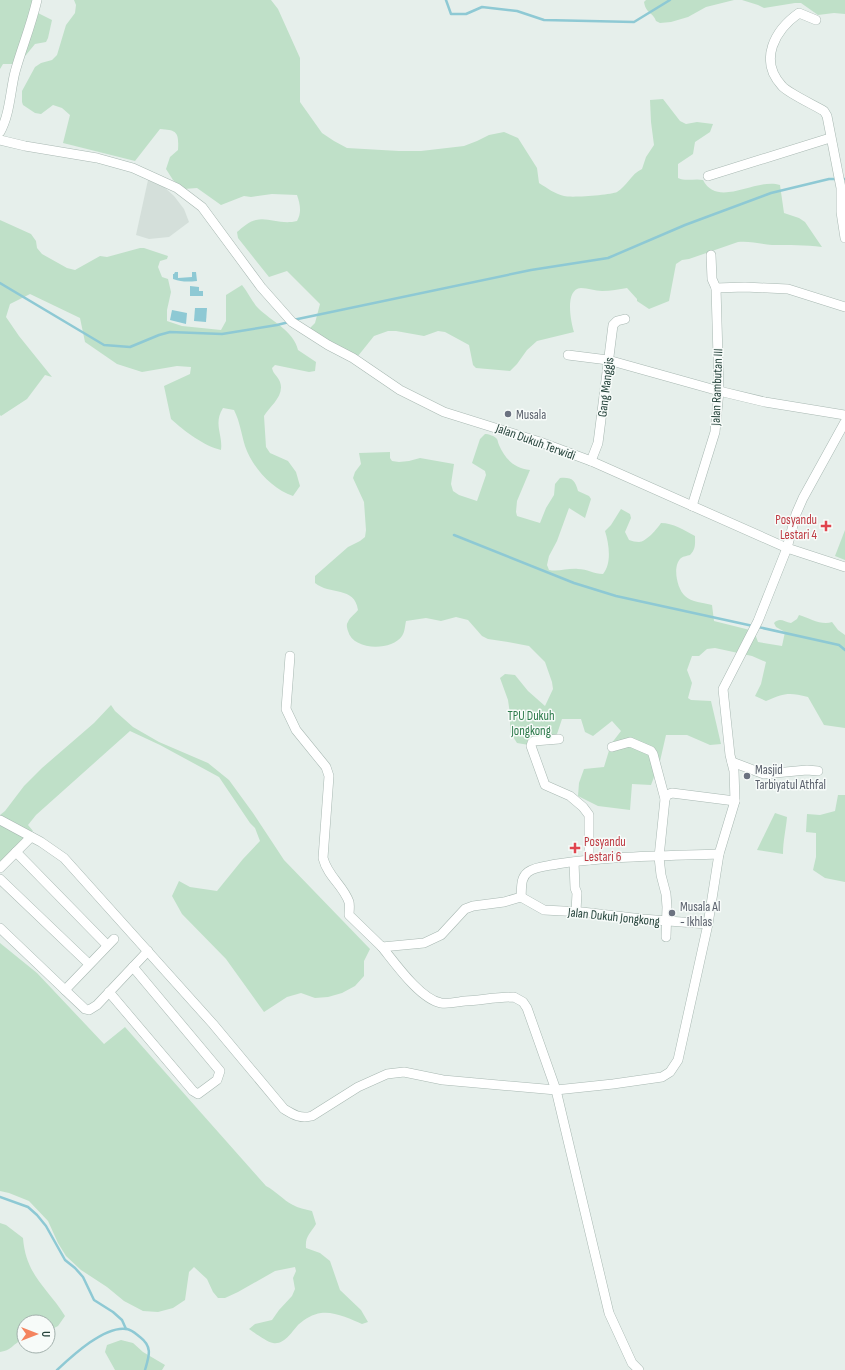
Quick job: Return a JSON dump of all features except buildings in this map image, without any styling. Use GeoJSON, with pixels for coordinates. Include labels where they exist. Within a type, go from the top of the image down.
{"type":"FeatureCollection","features":[{"type":"Feature","properties":{"kind":"street"},"geometry":{"type":"LineString","coordinates":[[0,132],[4,124],[15,72],[32,22],[37,0]]}},
{"type":"Feature","properties":{"kind":"street"},"geometry":{"type":"LineString","coordinates":[[816,20],[799,13],[779,32],[775,37],[770,53],[771,66],[782,87],[824,111],[827,116],[830,138],[841,188],[841,212],[845,238]]}},
{"type":"Feature","properties":{"kind":"street"},"geometry":{"type":"LineString","coordinates":[[708,176],[830,138]]}},
{"type":"Feature","properties":{"kind":"street","name":"Jalan Dukuh Terwidi"},"geometry":{"type":"LineString","coordinates":[[0,140],[25,146],[97,158],[133,168],[177,188],[190,196],[202,207],[261,287],[290,320],[353,358],[400,390],[444,412],[540,442],[591,461],[787,548],[845,567]]}},
{"type":"Feature","properties":{"kind":"street","name":"Jalan Rambutan III"},"geometry":{"type":"LineString","coordinates":[[692,506],[715,432],[719,391],[716,288],[712,280],[711,255]]}},
{"type":"Feature","properties":{"kind":"street"},"geometry":{"type":"LineString","coordinates":[[716,288],[745,287],[788,289],[845,307]]}},
{"type":"Feature","properties":{"kind":"street","name":"Gang Manggis"},"geometry":{"type":"LineString","coordinates":[[591,461],[598,444],[613,325],[617,321],[625,319]]}},
{"type":"Feature","properties":{"kind":"street"},"geometry":{"type":"LineString","coordinates":[[568,354],[608,360],[719,391],[765,402],[845,415]]}},
{"type":"Feature","properties":{"kind":"street"},"geometry":{"type":"LineString","coordinates":[[0,820],[42,842],[64,858],[214,1024],[284,1109],[295,1116],[305,1118],[312,1116],[358,1087],[387,1074],[404,1072],[443,1080],[556,1090],[662,1077],[670,1072],[678,1060],[708,924],[719,854],[735,801],[734,771],[723,690],[758,621],[787,548],[796,514],[803,498],[845,422]]}},
{"type":"Feature","properties":{"kind":"street"},"geometry":{"type":"LineString","coordinates":[[290,656],[286,709],[296,730],[326,767],[329,776],[323,858],[329,873],[349,903],[349,915],[382,947],[403,973],[424,994],[435,1001],[452,1003],[514,997],[523,1002],[527,1008],[556,1090],[609,1313],[632,1363],[639,1370]]}},
{"type":"Feature","properties":{"kind":"street"},"geometry":{"type":"LineString","coordinates":[[558,739],[534,741],[531,746],[544,785],[570,796],[583,807],[589,815],[589,860]]}},
{"type":"Feature","properties":{"kind":"street"},"geometry":{"type":"LineString","coordinates":[[612,747],[630,742],[651,751],[653,754],[665,799],[660,857],[661,875],[666,894],[666,937]]}},
{"type":"Feature","properties":{"kind":"street"},"geometry":{"type":"LineString","coordinates":[[732,762],[764,774],[807,770],[818,772]]}},
{"type":"Feature","properties":{"kind":"street"},"geometry":{"type":"LineString","coordinates":[[665,799],[667,795],[672,793],[735,801]]}},
{"type":"Feature","properties":{"kind":"street"},"geometry":{"type":"LineString","coordinates":[[0,868],[31,837]]}},
{"type":"Feature","properties":{"kind":"street"},"geometry":{"type":"LineString","coordinates":[[16,852],[110,942],[66,990]]}},
{"type":"Feature","properties":{"kind":"street"},"geometry":{"type":"LineString","coordinates":[[382,947],[424,943],[441,935],[465,909],[473,906],[504,902],[521,897],[522,881],[525,875],[533,869],[544,866],[589,860],[719,854]]}},
{"type":"Feature","properties":{"kind":"street"},"geometry":{"type":"LineString","coordinates":[[574,862],[575,888],[578,893],[576,911]]}},
{"type":"Feature","properties":{"kind":"street"},"geometry":{"type":"LineString","coordinates":[[0,879],[89,964]]}},
{"type":"Feature","properties":{"kind":"street","name":"Jalan Dukuh Jongkong"},"geometry":{"type":"LineString","coordinates":[[521,897],[544,910],[576,911],[708,924]]}},
{"type":"Feature","properties":{"kind":"street"},"geometry":{"type":"LineString","coordinates":[[0,928],[85,1009],[89,1010],[97,1005],[148,951]]}},
{"type":"Feature","properties":{"kind":"street"},"geometry":{"type":"LineString","coordinates":[[109,992],[193,1091],[198,1094],[217,1080],[220,1075],[220,1071],[133,967]]}},
{"type":"Feature","properties":{"kind":"shaded area"},"geometry":{"type":"Polygon","coordinates":[[[148,180],[164,187],[174,196],[184,209],[189,222],[169,237],[149,239],[136,235],[148,180]]]}},
{"type":"Feature","properties":{"kind":"green space"},"geometry":{"type":"Polygon","coordinates":[[[0,0],[40,0],[38,13],[52,20],[46,42],[35,44],[26,55],[14,64],[3,64],[0,69],[0,0]]]}},
{"type":"Feature","properties":{"kind":"green space"},"geometry":{"type":"Polygon","coordinates":[[[74,0],[271,0],[278,9],[300,58],[300,102],[322,133],[347,148],[421,151],[464,146],[489,135],[504,132],[518,138],[537,168],[539,183],[564,196],[574,197],[607,194],[617,192],[624,187],[638,171],[642,169],[646,157],[654,145],[650,100],[663,99],[680,121],[686,124],[697,122],[713,124],[710,132],[695,142],[693,154],[678,164],[678,178],[684,180],[703,180],[710,188],[718,192],[728,192],[760,185],[780,185],[784,213],[799,218],[805,222],[822,247],[738,242],[682,260],[676,264],[669,301],[649,309],[637,301],[637,299],[627,288],[599,291],[581,288],[572,294],[571,300],[570,314],[574,332],[537,341],[527,350],[510,371],[476,368],[473,365],[469,345],[445,332],[438,331],[424,336],[388,331],[374,336],[358,356],[308,330],[315,323],[320,304],[287,271],[269,277],[238,238],[237,232],[253,221],[265,219],[286,222],[297,221],[300,214],[300,208],[297,195],[272,194],[251,197],[244,196],[221,205],[197,188],[184,189],[173,180],[166,169],[170,157],[178,150],[178,139],[176,133],[173,131],[160,129],[135,161],[63,143],[70,115],[62,108],[53,105],[41,114],[35,113],[23,105],[22,91],[35,67],[41,63],[52,60],[57,55],[66,25],[75,13],[76,5],[74,0]]]}},
{"type":"Feature","properties":{"kind":"green space"},"geometry":{"type":"Polygon","coordinates":[[[646,0],[734,0],[706,7],[688,17],[671,22],[660,23],[656,21],[646,9],[644,2],[646,0]]]}},
{"type":"Feature","properties":{"kind":"green space"},"geometry":{"type":"Polygon","coordinates":[[[742,0],[845,0],[845,14],[834,13],[818,15],[801,3],[764,8],[742,0]]]}},
{"type":"Feature","properties":{"kind":"green space"},"geometry":{"type":"Polygon","coordinates":[[[0,220],[31,234],[36,241],[37,248],[42,254],[67,268],[75,270],[100,256],[107,257],[140,248],[168,256],[167,259],[160,261],[158,267],[162,277],[168,279],[171,292],[167,310],[167,321],[182,326],[221,330],[226,321],[226,295],[242,285],[258,308],[292,337],[298,350],[316,362],[315,371],[309,372],[275,365],[272,368],[280,382],[281,387],[279,396],[264,416],[266,447],[270,453],[288,461],[296,472],[300,486],[293,496],[285,493],[270,483],[252,462],[245,446],[234,410],[223,408],[220,414],[218,424],[221,439],[221,450],[194,438],[171,419],[164,386],[190,374],[191,367],[177,366],[142,372],[117,364],[85,342],[80,318],[30,294],[10,304],[6,317],[19,336],[52,377],[45,375],[27,399],[1,416],[0,220]]]}},
{"type":"Feature","properties":{"kind":"green space","name":"TPU Dukuh Jongkong"},"geometry":{"type":"Polygon","coordinates":[[[485,434],[491,435],[497,439],[501,450],[507,459],[519,467],[530,470],[517,501],[517,516],[540,523],[546,508],[554,495],[555,484],[560,478],[572,480],[576,484],[578,491],[589,496],[591,499],[585,518],[569,508],[557,541],[549,556],[547,565],[549,570],[556,571],[581,569],[603,574],[606,570],[609,559],[608,542],[605,531],[611,525],[621,509],[630,514],[631,518],[625,532],[629,540],[639,542],[645,540],[661,523],[683,529],[695,536],[695,546],[692,553],[684,556],[678,562],[676,572],[678,583],[682,593],[688,598],[712,605],[714,621],[754,631],[758,642],[782,646],[785,632],[776,627],[774,623],[778,620],[791,623],[797,619],[799,615],[824,623],[832,622],[838,630],[845,635],[845,728],[824,725],[808,697],[796,694],[787,694],[777,696],[766,701],[755,696],[761,684],[766,662],[752,656],[715,648],[707,649],[699,656],[692,656],[687,670],[692,683],[688,698],[691,700],[711,701],[721,744],[710,745],[687,735],[666,735],[660,761],[651,785],[632,784],[630,810],[598,806],[578,796],[579,783],[584,769],[604,767],[611,744],[621,731],[612,721],[593,736],[585,732],[581,719],[562,719],[556,737],[529,745],[517,743],[510,732],[508,700],[500,678],[505,674],[515,675],[528,691],[545,706],[553,689],[545,662],[529,646],[488,639],[482,636],[468,620],[456,617],[441,621],[426,618],[406,621],[402,636],[397,641],[382,646],[373,647],[365,645],[351,638],[347,623],[358,610],[356,602],[347,594],[321,587],[315,583],[315,576],[348,547],[365,537],[364,502],[353,478],[355,472],[361,464],[359,453],[390,452],[390,458],[392,461],[409,461],[420,458],[454,464],[451,484],[453,491],[459,495],[477,501],[486,475],[485,471],[472,463],[480,439],[485,434]]]}},
{"type":"Feature","properties":{"kind":"green space"},"geometry":{"type":"Polygon","coordinates":[[[845,530],[845,560],[835,556],[845,530]]]}},
{"type":"Feature","properties":{"kind":"green space"},"geometry":{"type":"Polygon","coordinates":[[[111,705],[115,711],[133,727],[159,742],[208,763],[229,780],[284,860],[370,949],[364,961],[364,976],[355,986],[342,993],[328,997],[315,998],[301,993],[287,997],[264,1012],[226,959],[182,914],[172,896],[179,881],[190,887],[217,891],[260,841],[255,828],[250,823],[219,777],[160,745],[130,731],[36,815],[28,825],[33,831],[0,862],[0,815],[5,811],[24,786],[42,768],[94,723],[111,705]]]}},
{"type":"Feature","properties":{"kind":"green space"},"geometry":{"type":"Polygon","coordinates":[[[838,795],[845,795],[845,882],[825,878],[813,870],[816,857],[816,833],[806,832],[807,814],[820,815],[835,811],[838,795]]]}},
{"type":"Feature","properties":{"kind":"green space"},"geometry":{"type":"Polygon","coordinates":[[[775,813],[787,817],[783,854],[757,850],[775,813]]]}},
{"type":"Feature","properties":{"kind":"green space"},"geometry":{"type":"Polygon","coordinates":[[[0,943],[37,973],[104,1044],[125,1027],[266,1186],[293,1205],[312,1211],[316,1224],[308,1235],[306,1248],[320,1253],[330,1261],[340,1290],[361,1310],[368,1322],[362,1324],[331,1313],[318,1314],[304,1320],[285,1340],[277,1343],[268,1341],[249,1329],[255,1324],[272,1320],[292,1296],[295,1289],[293,1278],[296,1271],[295,1267],[275,1271],[238,1292],[225,1298],[218,1298],[213,1292],[207,1279],[194,1267],[189,1272],[185,1300],[173,1308],[158,1312],[143,1311],[124,1301],[107,1287],[81,1270],[66,1256],[48,1221],[29,1201],[0,1191],[0,943]]]}},
{"type":"Feature","properties":{"kind":"green space"},"geometry":{"type":"Polygon","coordinates":[[[0,1223],[6,1225],[23,1238],[28,1262],[33,1272],[65,1316],[56,1327],[56,1314],[16,1314],[16,1343],[8,1350],[0,1352],[0,1223]]]}},
{"type":"Feature","properties":{"kind":"green space"},"geometry":{"type":"Polygon","coordinates":[[[121,1340],[133,1343],[143,1352],[165,1365],[162,1370],[115,1370],[105,1352],[107,1345],[121,1340]]]}},
{"type":"Feature","properties":{"kind":"water"},"geometry":{"type":"Polygon","coordinates":[[[178,272],[178,278],[192,277],[192,272],[196,272],[197,281],[185,282],[173,279],[173,274],[178,272]]]}},
{"type":"Feature","properties":{"kind":"water"},"geometry":{"type":"Polygon","coordinates":[[[190,286],[199,287],[199,291],[203,291],[203,296],[190,296],[190,286]]]}},
{"type":"Feature","properties":{"kind":"water"},"geometry":{"type":"Polygon","coordinates":[[[195,308],[207,308],[206,322],[194,321],[195,308]]]}},
{"type":"Feature","properties":{"kind":"water"},"geometry":{"type":"Polygon","coordinates":[[[172,310],[187,313],[186,324],[170,320],[172,310]]]}},
{"type":"Feature","properties":{"kind":"waterway"},"geometry":{"type":"LineString","coordinates":[[446,0],[451,14],[466,14],[482,7],[517,11],[544,20],[634,22],[670,0]]}},
{"type":"Feature","properties":{"kind":"waterway"},"geometry":{"type":"LineString","coordinates":[[293,320],[531,270],[608,258],[685,225],[771,193],[829,179],[845,179]]}},
{"type":"Feature","properties":{"kind":"waterway"},"geometry":{"type":"LineString","coordinates":[[0,283],[104,345],[130,347],[170,332],[222,334],[289,322]]}},
{"type":"Feature","properties":{"kind":"waterway"},"geometry":{"type":"LineString","coordinates":[[454,535],[574,583],[616,596],[753,626]]}},
{"type":"Feature","properties":{"kind":"waterway"},"geometry":{"type":"LineString","coordinates":[[758,627],[839,645],[845,650]]}},
{"type":"Feature","properties":{"kind":"waterway"},"geometry":{"type":"LineString","coordinates":[[0,1197],[28,1207],[37,1215],[46,1226],[65,1260],[83,1277],[94,1300],[113,1312],[122,1320],[126,1329]]}},
{"type":"Feature","properties":{"kind":"waterway"},"geometry":{"type":"LineString","coordinates":[[57,1370],[89,1343],[109,1332],[118,1329],[131,1330],[147,1344],[149,1356],[145,1370]]}},
{"type":"Feature","properties":{"kind":"place","name":"Musala"},"geometry":{"type":"Point","coordinates":[508,414]}},
{"type":"Feature","properties":{"kind":"place","name":"Posyandu Lestari 4"},"geometry":{"type":"Point","coordinates":[826,526]}},
{"type":"Feature","properties":{"kind":"place","name":"Masjid Tarbiyatul Athfal"},"geometry":{"type":"Point","coordinates":[747,776]}},
{"type":"Feature","properties":{"kind":"place","name":"Posyandu Lestari 6"},"geometry":{"type":"Point","coordinates":[575,848]}},
{"type":"Feature","properties":{"kind":"place","name":"Musala Al - Ikhlas"},"geometry":{"type":"Point","coordinates":[672,913]}}]}
